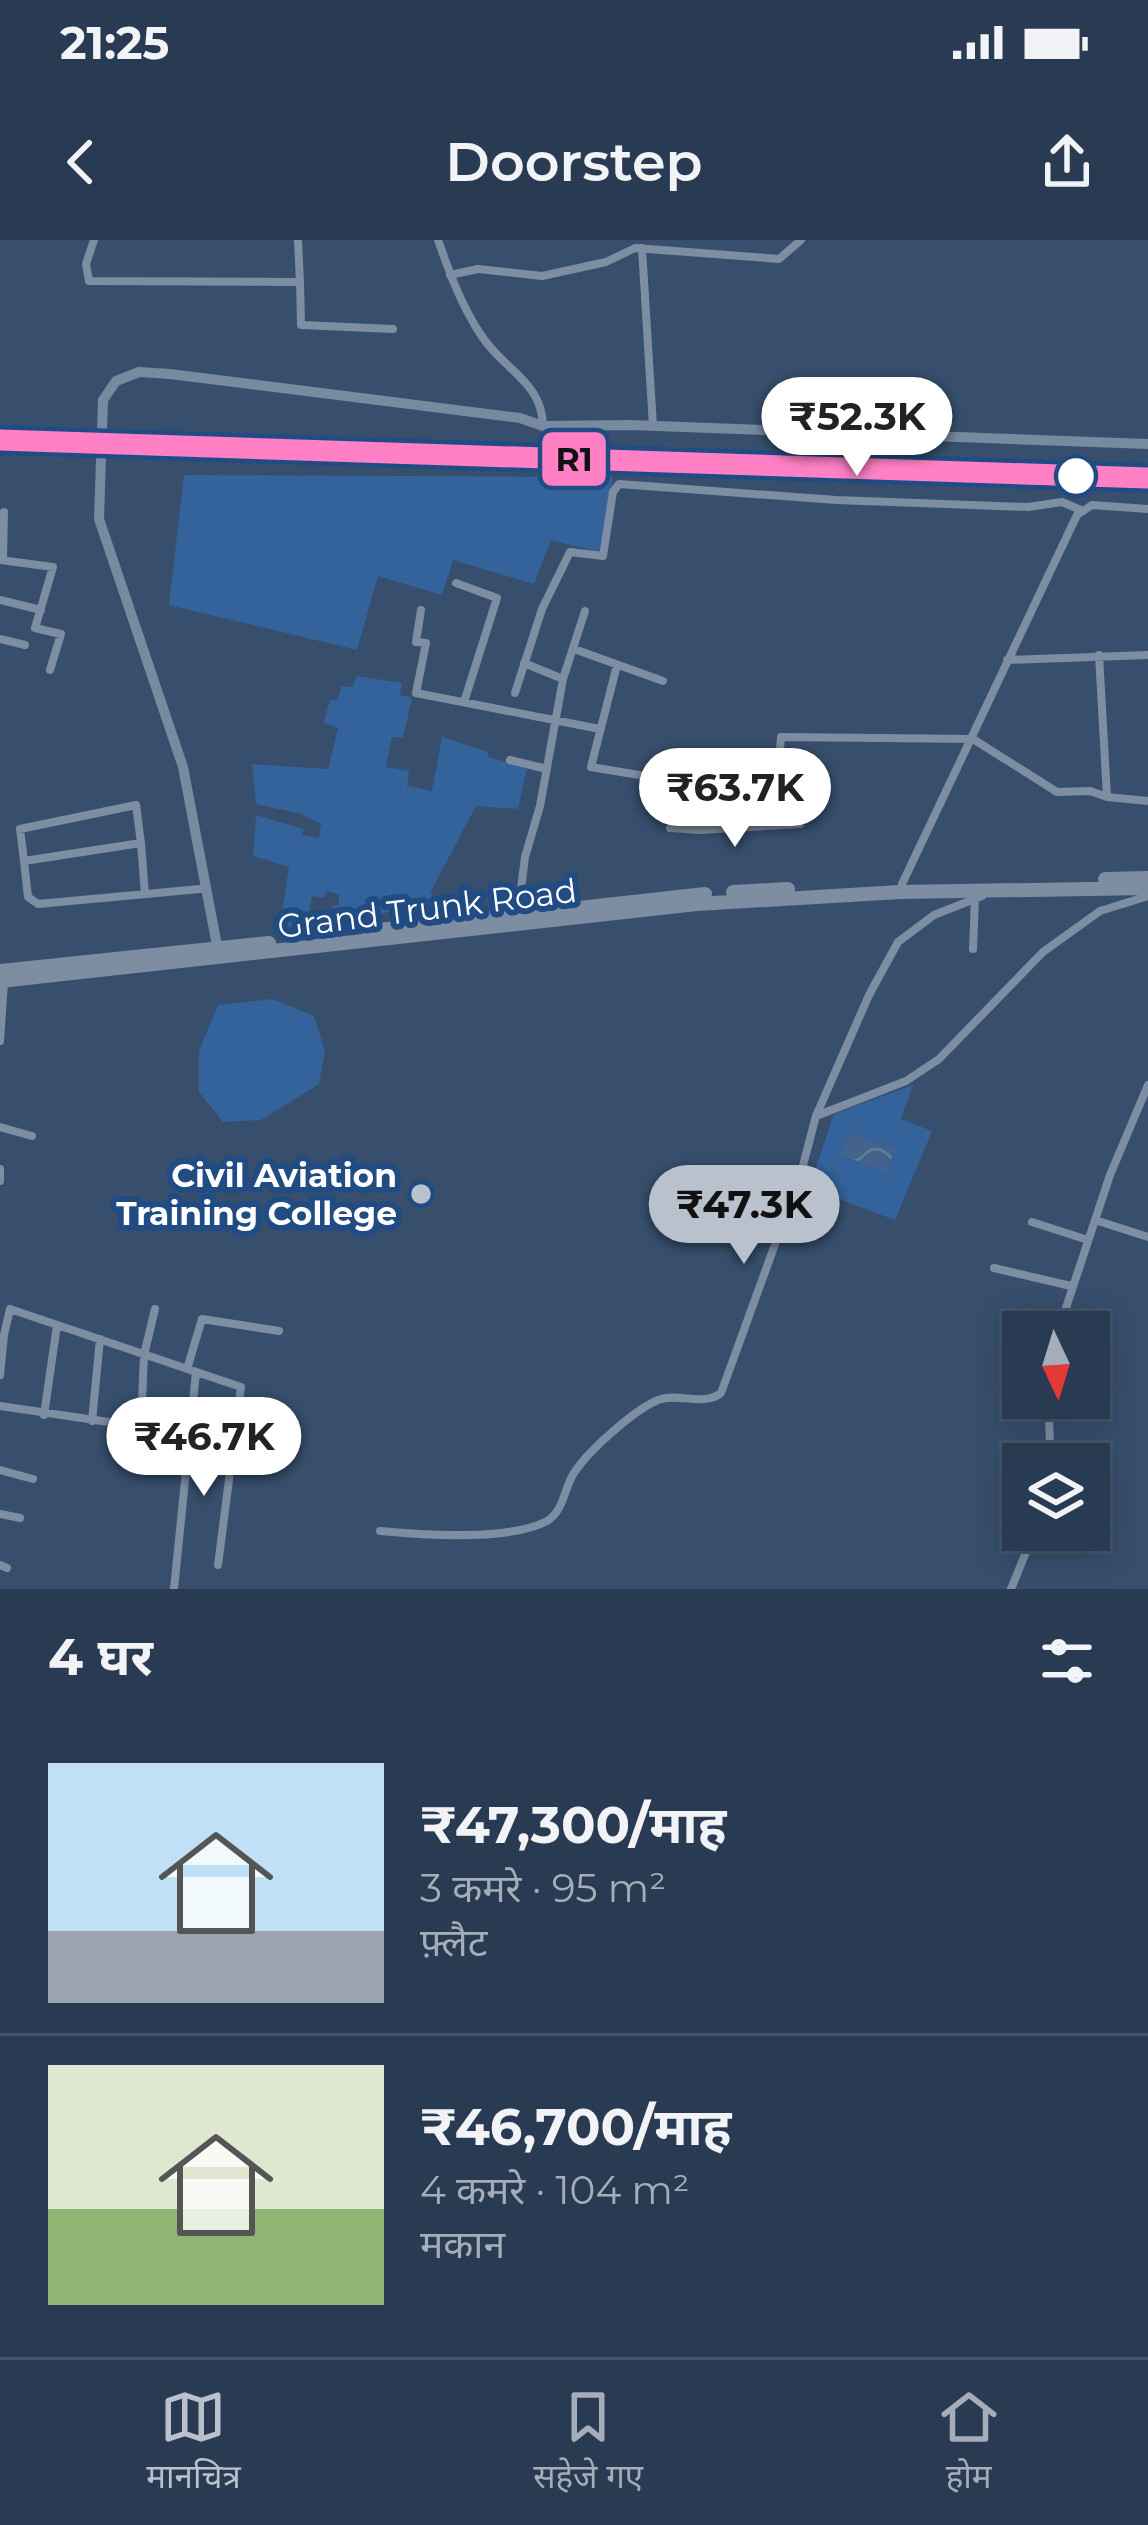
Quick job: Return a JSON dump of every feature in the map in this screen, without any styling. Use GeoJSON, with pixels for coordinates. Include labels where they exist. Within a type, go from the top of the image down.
{"type":"FeatureCollection","features":[{"type":"Feature","properties":{"kind":"highway","name":"Grand Trunk Road"},"geometry":{"type":"LineString","coordinates":[[218,954],[518,914],[765,890],[1148,878]]}},
{"type":"Feature","properties":{"kind":"highway","name":"Grand Trunk Road"},"geometry":{"type":"LineString","coordinates":[[1,978],[697,904],[1001,890],[1148,892]]}},
{"type":"Feature","properties":{"kind":"main road"},"geometry":{"type":"LineString","coordinates":[[218,954],[183,766],[99,519],[103,400],[116,381],[139,371],[520,418],[543,426],[1148,444]]}},
{"type":"Feature","properties":{"kind":"street"},"geometry":{"type":"LineString","coordinates":[[94,240],[86,264],[89,281],[300,282]]}},
{"type":"Feature","properties":{"kind":"street"},"geometry":{"type":"LineString","coordinates":[[298,240],[301,326],[393,329]]}},
{"type":"Feature","properties":{"kind":"street"},"geometry":{"type":"LineString","coordinates":[[438,240],[454,292],[481,336],[539,398],[543,426]]}},
{"type":"Feature","properties":{"kind":"street"},"geometry":{"type":"LineString","coordinates":[[450,275],[478,269],[542,276],[606,262],[642,248],[779,259],[801,240]]}},
{"type":"Feature","properties":{"kind":"street"},"geometry":{"type":"LineString","coordinates":[[642,248],[653,426]]}},
{"type":"Feature","properties":{"kind":"street"},"geometry":{"type":"LineString","coordinates":[[515,692],[542,609],[570,552],[603,556],[613,492],[619,484],[836,500],[1028,507],[1061,502],[1083,511]]}},
{"type":"Feature","properties":{"kind":"street"},"geometry":{"type":"LineString","coordinates":[[902,884],[1076,515],[1092,505],[1148,509]]}},
{"type":"Feature","properties":{"kind":"street"},"geometry":{"type":"LineString","coordinates":[[4,512],[1,560],[53,567],[35,628],[62,634],[50,670]]}},
{"type":"Feature","properties":{"kind":"street"},"geometry":{"type":"LineString","coordinates":[[455,583],[496,598],[464,703]]}},
{"type":"Feature","properties":{"kind":"street"},"geometry":{"type":"LineString","coordinates":[[0,600],[41,610]]}},
{"type":"Feature","properties":{"kind":"street"},"geometry":{"type":"LineString","coordinates":[[421,610],[416,642],[426,644],[416,693],[600,729]]}},
{"type":"Feature","properties":{"kind":"street"},"geometry":{"type":"LineString","coordinates":[[518,914],[525,857],[562,680],[585,611]]}},
{"type":"Feature","properties":{"kind":"street"},"geometry":{"type":"LineString","coordinates":[[0,639],[25,645]]}},
{"type":"Feature","properties":{"kind":"street"},"geometry":{"type":"LineString","coordinates":[[574,649],[663,681]]}},
{"type":"Feature","properties":{"kind":"street"},"geometry":{"type":"LineString","coordinates":[[1099,655],[1107,797]]}},
{"type":"Feature","properties":{"kind":"street"},"geometry":{"type":"LineString","coordinates":[[1007,660],[1148,655]]}},
{"type":"Feature","properties":{"kind":"street"},"geometry":{"type":"LineString","coordinates":[[524,663],[562,680]]}},
{"type":"Feature","properties":{"kind":"street"},"geometry":{"type":"LineString","coordinates":[[617,665],[591,766],[638,775]]}},
{"type":"Feature","properties":{"kind":"street"},"geometry":{"type":"LineString","coordinates":[[700,830],[696,781],[700,768],[779,761],[781,737],[973,740],[1057,792],[1090,791],[1148,801]]}},
{"type":"Feature","properties":{"kind":"street"},"geometry":{"type":"LineString","coordinates":[[510,760],[547,769]]}},
{"type":"Feature","properties":{"kind":"street"},"geometry":{"type":"LineString","coordinates":[[145,894],[136,805],[20,830],[28,897],[38,904],[145,894],[206,888]]}},
{"type":"Feature","properties":{"kind":"street"},"geometry":{"type":"LineString","coordinates":[[670,828],[800,824]]}},
{"type":"Feature","properties":{"kind":"street"},"geometry":{"type":"LineString","coordinates":[[24,861],[141,843]]}},
{"type":"Feature","properties":{"kind":"street"},"geometry":{"type":"LineString","coordinates":[[380,1531],[416,1535],[494,1532],[548,1520],[559,1509],[573,1473],[614,1432],[659,1400],[713,1400],[721,1393],[794,1193],[816,1116],[869,994],[898,942],[934,915],[1001,890]]}},
{"type":"Feature","properties":{"kind":"street"},"geometry":{"type":"LineString","coordinates":[[816,1116],[906,1081],[940,1059],[1043,952],[1100,911],[1148,892]]}},
{"type":"Feature","properties":{"kind":"street"},"geometry":{"type":"LineString","coordinates":[[974,949],[975,898]]}},
{"type":"Feature","properties":{"kind":"street"},"geometry":{"type":"LineString","coordinates":[[0,1041],[1,978]]}},
{"type":"Feature","properties":{"kind":"street"},"geometry":{"type":"LineString","coordinates":[[1064,1311],[1148,1084]]}},
{"type":"Feature","properties":{"kind":"street"},"geometry":{"type":"LineString","coordinates":[[0,1127],[32,1136]]}},
{"type":"Feature","properties":{"kind":"street"},"geometry":{"type":"LineString","coordinates":[[0,1169],[0,1181]]}},
{"type":"Feature","properties":{"kind":"street"},"geometry":{"type":"LineString","coordinates":[[1095,1220],[1148,1237]]}},
{"type":"Feature","properties":{"kind":"street"},"geometry":{"type":"LineString","coordinates":[[1032,1222],[1088,1240]]}},
{"type":"Feature","properties":{"kind":"street"},"geometry":{"type":"LineString","coordinates":[[994,1268],[1071,1286]]}},
{"type":"Feature","properties":{"kind":"street"},"geometry":{"type":"LineString","coordinates":[[0,1375],[2,1335],[10,1309],[241,1387],[218,1565]]}},
{"type":"Feature","properties":{"kind":"street"},"geometry":{"type":"LineString","coordinates":[[141,1426],[144,1354],[155,1310]]}},
{"type":"Feature","properties":{"kind":"street"},"geometry":{"type":"LineString","coordinates":[[174,1589],[192,1371],[202,1319],[279,1330]]}},
{"type":"Feature","properties":{"kind":"street"},"geometry":{"type":"LineString","coordinates":[[44,1414],[57,1325]]}},
{"type":"Feature","properties":{"kind":"street"},"geometry":{"type":"LineString","coordinates":[[92,1420],[100,1340]]}},
{"type":"Feature","properties":{"kind":"street"},"geometry":{"type":"LineString","coordinates":[[0,1406],[237,1441]]}},
{"type":"Feature","properties":{"kind":"street"},"geometry":{"type":"LineString","coordinates":[[0,1470],[33,1479]]}},
{"type":"Feature","properties":{"kind":"street"},"geometry":{"type":"LineString","coordinates":[[0,1514],[20,1518]]}},
{"type":"Feature","properties":{"kind":"street"},"geometry":{"type":"LineString","coordinates":[[1011,1589],[1026,1551]]}},
{"type":"Feature","properties":{"kind":"shaded area"},"geometry":{"type":"Polygon","coordinates":[[[184,475],[613,477],[603,553],[551,540],[534,584],[453,560],[442,595],[378,576],[357,650],[169,605],[184,475]]]}},
{"type":"Feature","properties":{"kind":"shaded area"},"geometry":{"type":"Polygon","coordinates":[[[356,676],[402,683],[400,695],[412,698],[403,738],[392,737],[386,767],[409,771],[407,786],[432,791],[442,737],[527,767],[518,809],[476,806],[430,893],[459,912],[421,917],[389,912],[334,922],[332,906],[339,905],[339,895],[327,891],[324,898],[312,896],[307,924],[279,930],[289,867],[253,856],[256,815],[319,838],[321,824],[301,814],[256,804],[252,764],[328,769],[338,728],[323,723],[330,701],[338,699],[341,686],[353,687],[356,676]]]}},
{"type":"Feature","properties":{"kind":"shaded area"},"geometry":{"type":"Polygon","coordinates":[[[273,999],[314,1016],[325,1051],[319,1084],[261,1120],[223,1122],[199,1092],[199,1051],[218,1005],[273,999]]]}},
{"type":"Feature","properties":{"kind":"shaded area"},"geometry":{"type":"Polygon","coordinates":[[[913,1085],[901,1119],[932,1131],[895,1220],[809,1188],[834,1114],[913,1085]]]}},
{"type":"Feature","properties":{"kind":"water"},"geometry":{"type":"Polygon","coordinates":[[[849,1133],[895,1149],[886,1172],[841,1155],[849,1133]]]}},
{"type":"Feature","properties":{"kind":"transit line","name":"R1"},"geometry":{"type":"LineString","coordinates":[[0,440],[1148,478]]}},
{"type":"Feature","properties":{"kind":"place","name":"Civil Aviation Training College"},"geometry":{"type":"Point","coordinates":[421,1194]}}]}
